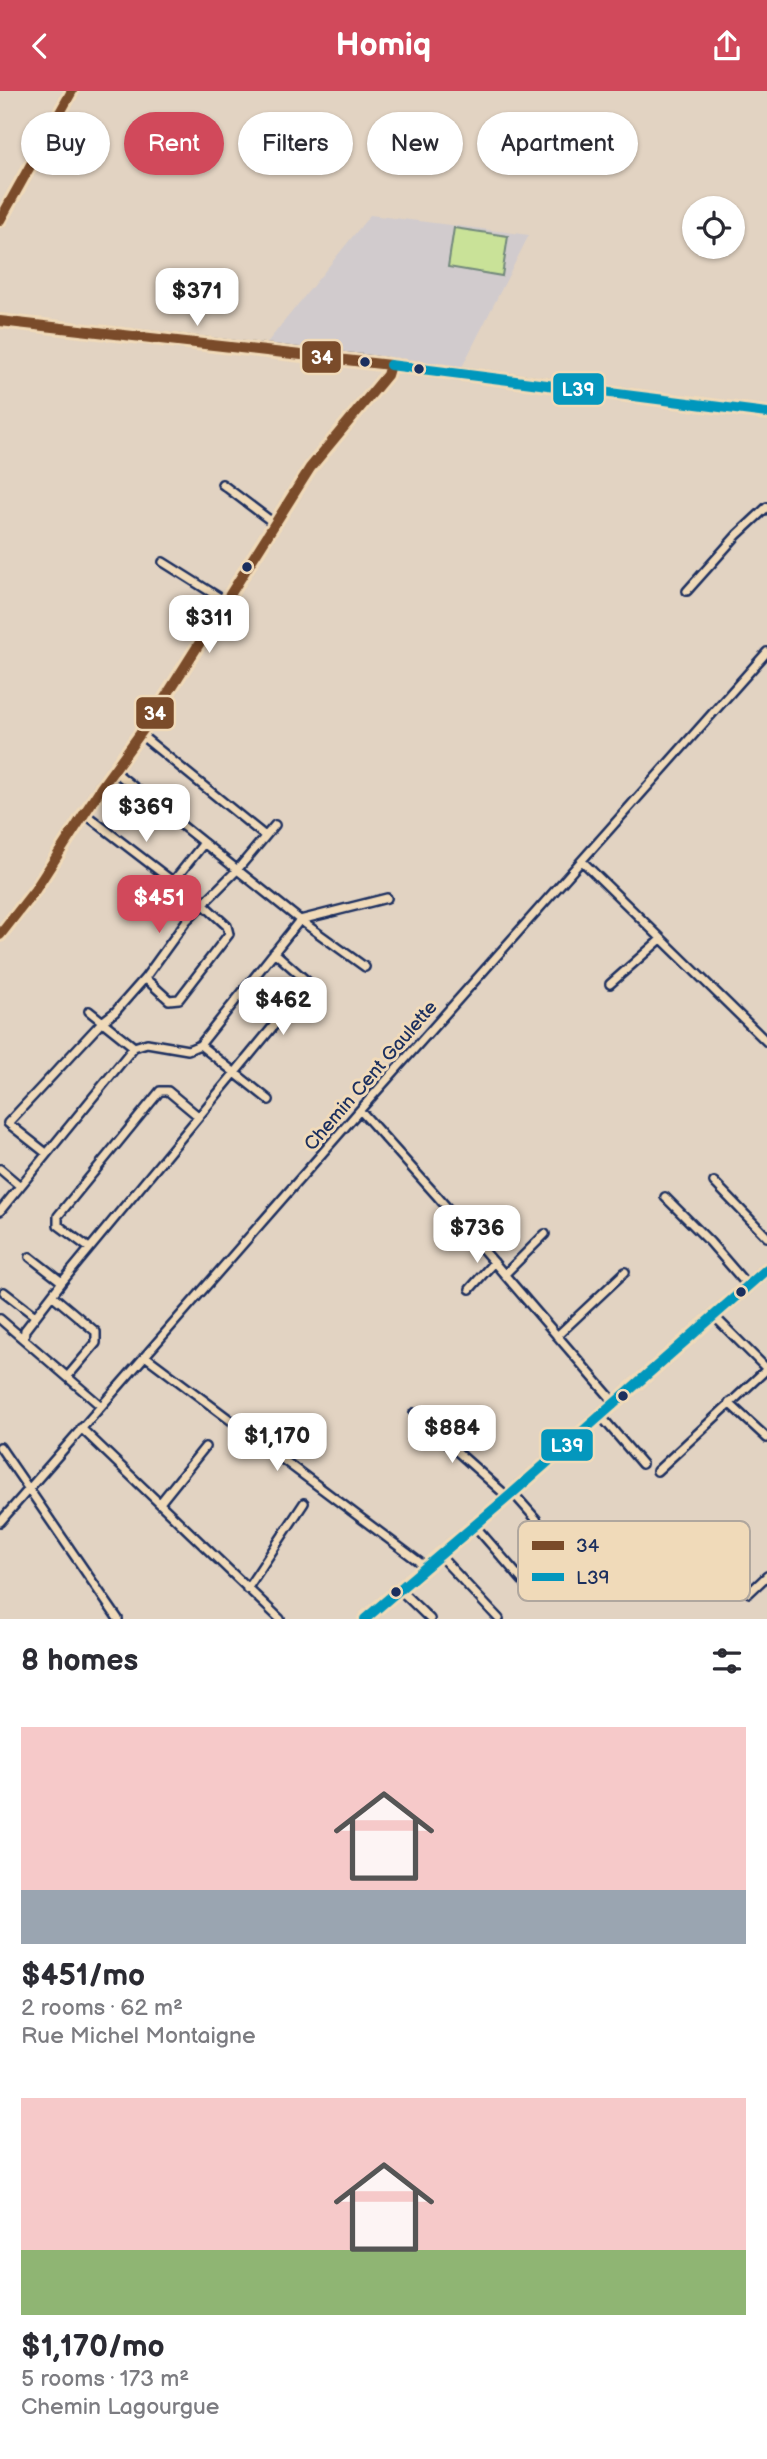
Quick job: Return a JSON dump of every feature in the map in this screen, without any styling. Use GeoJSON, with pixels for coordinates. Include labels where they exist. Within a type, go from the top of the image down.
{"type":"FeatureCollection","features":[{"type":"Feature","properties":{"kind":"main road"},"geometry":{"type":"LineString","coordinates":[[0,321],[390,365],[767,412]]}},
{"type":"Feature","properties":{"kind":"street"},"geometry":{"type":"LineString","coordinates":[[0,935],[36,890],[114,771],[141,735],[310,468],[387,375],[390,365]]}},
{"type":"Feature","properties":{"kind":"street"},"geometry":{"type":"LineString","coordinates":[[222,484],[275,524]]}},
{"type":"Feature","properties":{"kind":"street"},"geometry":{"type":"LineString","coordinates":[[687,591],[737,535],[767,507]]}},
{"type":"Feature","properties":{"kind":"street"},"geometry":{"type":"LineString","coordinates":[[163,562],[225,601]]}},
{"type":"Feature","properties":{"kind":"street","name":"Chemin Cent Gaulette"},"geometry":{"type":"LineString","coordinates":[[0,1522],[360,1110],[767,652]]}},
{"type":"Feature","properties":{"kind":"street"},"geometry":{"type":"LineString","coordinates":[[141,735],[265,836]]}},
{"type":"Feature","properties":{"kind":"street"},"geometry":{"type":"LineString","coordinates":[[114,771],[300,920],[365,967]]}},
{"type":"Feature","properties":{"kind":"street"},"geometry":{"type":"LineString","coordinates":[[85,814],[171,880],[176,878],[204,843]]}},
{"type":"Feature","properties":{"kind":"street"},"geometry":{"type":"LineString","coordinates":[[46,1153],[8,1123],[102,1022],[115,1012],[145,978],[187,920],[237,870],[275,825]]}},
{"type":"Feature","properties":{"kind":"street"},"geometry":{"type":"LineString","coordinates":[[582,861],[767,1042]]}},
{"type":"Feature","properties":{"kind":"street"},"geometry":{"type":"LineString","coordinates":[[0,1211],[134,1047],[146,1043],[188,1050],[200,1045],[300,920],[387,898]]}},
{"type":"Feature","properties":{"kind":"street"},"geometry":{"type":"LineString","coordinates":[[145,978],[169,1000],[179,999],[229,934],[228,926],[203,904]]}},
{"type":"Feature","properties":{"kind":"street"},"geometry":{"type":"LineString","coordinates":[[610,983],[661,939]]}},
{"type":"Feature","properties":{"kind":"street"},"geometry":{"type":"LineString","coordinates":[[24,1339],[24,1330],[89,1248],[309,982],[274,952]]}},
{"type":"Feature","properties":{"kind":"street"},"geometry":{"type":"LineString","coordinates":[[89,1011],[134,1047]]}},
{"type":"Feature","properties":{"kind":"street"},"geometry":{"type":"LineString","coordinates":[[200,1045],[269,1100]]}},
{"type":"Feature","properties":{"kind":"street"},"geometry":{"type":"LineString","coordinates":[[89,1248],[58,1225],[58,1216],[160,1091],[168,1091],[198,1116]]}},
{"type":"Feature","properties":{"kind":"street"},"geometry":{"type":"LineString","coordinates":[[360,1110],[615,1403]]}},
{"type":"Feature","properties":{"kind":"street"},"geometry":{"type":"LineString","coordinates":[[0,1169],[20,1186]]}},
{"type":"Feature","properties":{"kind":"street"},"geometry":{"type":"LineString","coordinates":[[714,1182],[767,1237]]}},
{"type":"Feature","properties":{"kind":"street"},"geometry":{"type":"LineString","coordinates":[[665,1197],[710,1242],[748,1286]]}},
{"type":"Feature","properties":{"kind":"street"},"geometry":{"type":"LineString","coordinates":[[505,1275],[545,1234]]}},
{"type":"Feature","properties":{"kind":"street"},"geometry":{"type":"LineString","coordinates":[[30,1257],[62,1282]]}},
{"type":"Feature","properties":{"kind":"street"},"geometry":{"type":"LineString","coordinates":[[470,1289],[494,1262]]}},
{"type":"Feature","properties":{"kind":"street"},"geometry":{"type":"LineString","coordinates":[[366,1619],[767,1269]]}},
{"type":"Feature","properties":{"kind":"street"},"geometry":{"type":"LineString","coordinates":[[557,1336],[625,1272]]}},
{"type":"Feature","properties":{"kind":"street"},"geometry":{"type":"LineString","coordinates":[[4,1292],[35,1316]]}},
{"type":"Feature","properties":{"kind":"street"},"geometry":{"type":"LineString","coordinates":[[52,1295],[96,1332],[96,1343],[68,1376]]}},
{"type":"Feature","properties":{"kind":"street"},"geometry":{"type":"LineString","coordinates":[[657,1471],[767,1369],[715,1316]]}},
{"type":"Feature","properties":{"kind":"street"},"geometry":{"type":"LineString","coordinates":[[0,1319],[101,1406]]}},
{"type":"Feature","properties":{"kind":"street"},"geometry":{"type":"LineString","coordinates":[[145,1356],[426,1567]]}},
{"type":"Feature","properties":{"kind":"street"},"geometry":{"type":"LineString","coordinates":[[729,1403],[767,1438]]}},
{"type":"Feature","properties":{"kind":"street"},"geometry":{"type":"LineString","coordinates":[[414,1413],[537,1521]]}},
{"type":"Feature","properties":{"kind":"street"},"geometry":{"type":"LineString","coordinates":[[600,1415],[642,1464]]}},
{"type":"Feature","properties":{"kind":"street"},"geometry":{"type":"LineString","coordinates":[[81,1428],[280,1619]]}},
{"type":"Feature","properties":{"kind":"street"},"geometry":{"type":"LineString","coordinates":[[0,1447],[118,1619]]}},
{"type":"Feature","properties":{"kind":"street"},"geometry":{"type":"LineString","coordinates":[[160,1503],[205,1447]]}},
{"type":"Feature","properties":{"kind":"street"},"geometry":{"type":"LineString","coordinates":[[247,1589],[304,1503]]}},
{"type":"Feature","properties":{"kind":"street"},"geometry":{"type":"LineString","coordinates":[[475,1526],[518,1575]]}},
{"type":"Feature","properties":{"kind":"street"},"geometry":{"type":"LineString","coordinates":[[440,1556],[499,1619]]}},
{"type":"Feature","properties":{"kind":"street"},"geometry":{"type":"LineString","coordinates":[[750,1592],[767,1576]]}},
{"type":"Feature","properties":{"kind":"street"},"geometry":{"type":"LineString","coordinates":[[400,1590],[430,1619]]}},
{"type":"Feature","properties":{"kind":"shaded area"},"geometry":{"type":"Polygon","coordinates":[[[370,215],[529,235],[462,367],[266,344],[370,215]]]}},
{"type":"Feature","properties":{"kind":"green space"},"geometry":{"type":"Polygon","coordinates":[[[454,228],[508,236],[502,276],[448,267],[454,228]]]}},
{"type":"Feature","properties":{"kind":"transit line","name":"34"},"geometry":{"type":"LineString","coordinates":[[0,220],[72,91]]}},
{"type":"Feature","properties":{"kind":"transit line","name":"34"},"geometry":{"type":"LineString","coordinates":[[0,321],[390,365],[387,375],[310,468],[158,709],[101,788],[35,890],[0,935]]}},
{"type":"Feature","properties":{"kind":"transit line","name":"L39"},"geometry":{"type":"LineString","coordinates":[[390,365],[767,413]]}},
{"type":"Feature","properties":{"kind":"transit line","name":"L39"},"geometry":{"type":"LineString","coordinates":[[365,1619],[767,1269]]}}]}
